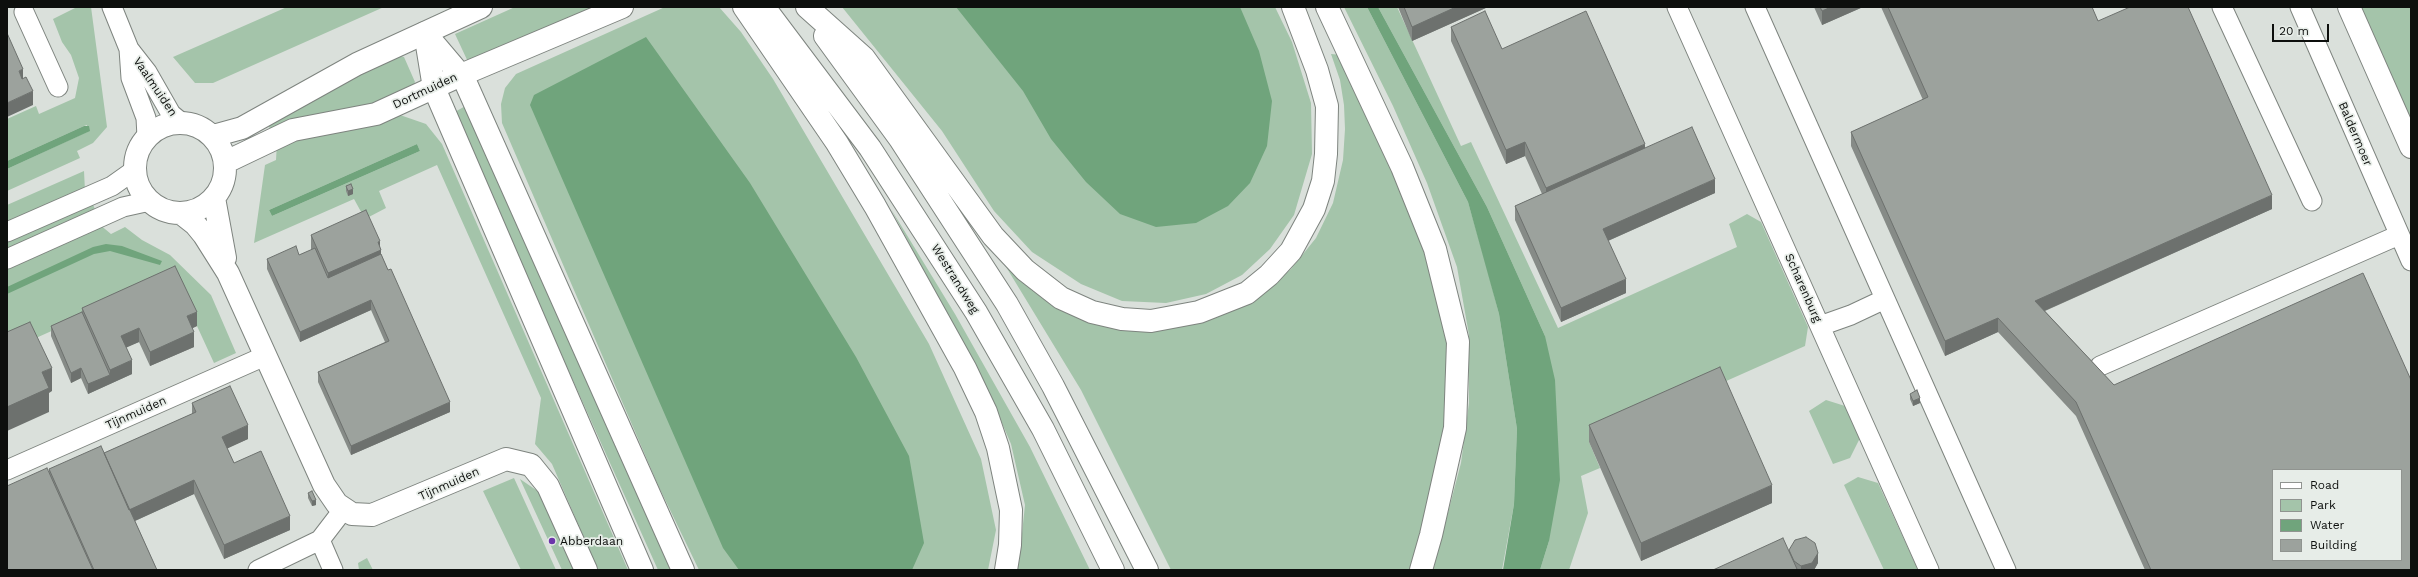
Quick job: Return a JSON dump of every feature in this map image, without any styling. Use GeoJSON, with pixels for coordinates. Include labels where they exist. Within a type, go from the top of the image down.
{"type":"FeatureCollection","features":[{"type":"Feature","properties":{"kind":"main road"},"geometry":{"type":"LineString","coordinates":[[213,136],[242,128],[357,64],[481,7]]}},
{"type":"Feature","properties":{"kind":"main road","name":"Dortmuiden"},"geometry":{"type":"LineString","coordinates":[[226,162],[294,130],[376,114],[461,75],[571,30],[622,7]]}},
{"type":"Feature","properties":{"kind":"main road"},"geometry":{"type":"LineString","coordinates":[[803,7],[900,139],[1007,304],[1053,386],[1147,570]]}},
{"type":"Feature","properties":{"kind":"main road"},"geometry":{"type":"LineString","coordinates":[[808,7],[864,58],[993,236],[1025,270],[1062,298],[1092,312],[1122,320],[1151,321],[1199,312],[1247,293],[1269,275],[1291,251],[1314,209],[1324,174],[1327,106],[1317,70],[1293,7]]}},
{"type":"Feature","properties":{"kind":"main road"},"geometry":{"type":"LineString","coordinates":[[1327,7],[1402,167],[1435,249],[1458,342],[1455,428],[1431,535],[1421,570]]}},
{"type":"Feature","properties":{"kind":"main road"},"geometry":{"type":"LineString","coordinates":[[2349,7],[2411,147]]}},
{"type":"Feature","properties":{"kind":"main road"},"geometry":{"type":"LineString","coordinates":[[752,9],[875,206],[965,368],[986,412],[998,448],[1011,510],[1010,545],[1006,570]]}},
{"type":"Feature","properties":{"kind":"main road","name":"Westrandweg"},"geometry":{"type":"LineString","coordinates":[[752,9],[870,148],[976,312],[1042,429],[1114,570]]}},
{"type":"Feature","properties":{"kind":"main road"},"geometry":{"type":"LineString","coordinates":[[425,33],[461,75],[682,570]]}},
{"type":"Feature","properties":{"kind":"main road"},"geometry":{"type":"LineString","coordinates":[[425,33],[434,88],[642,570]]}},
{"type":"Feature","properties":{"kind":"main road"},"geometry":{"type":"LineString","coordinates":[[182,123],[201,127],[213,136],[221,148],[226,162],[225,177],[220,190],[214,198],[199,209],[181,213],[161,209],[150,201],[140,189],[136,169],[140,147],[147,137],[160,127],[182,123]]}},
{"type":"Feature","properties":{"kind":"main road"},"geometry":{"type":"LineString","coordinates":[[214,198],[218,229],[228,273]]}},
{"type":"Feature","properties":{"kind":"main road"},"geometry":{"type":"LineString","coordinates":[[181,213],[199,230],[228,273],[324,485],[330,496],[343,510]]}},
{"type":"Feature","properties":{"kind":"main road","name":"Tijnmuiden"},"geometry":{"type":"LineString","coordinates":[[343,510],[352,514],[372,516],[506,459],[531,465],[548,486],[586,570]]}},
{"type":"Feature","properties":{"kind":"street","name":"Vaalmuiden"},"geometry":{"type":"LineString","coordinates":[[112,7],[128,50],[131,78],[146,118],[147,137]]}},
{"type":"Feature","properties":{"kind":"street","name":"Scharenburg"},"geometry":{"type":"LineString","coordinates":[[1677,7],[1929,570]]}},
{"type":"Feature","properties":{"kind":"street"},"geometry":{"type":"LineString","coordinates":[[1756,7],[2006,570]]}},
{"type":"Feature","properties":{"kind":"street"},"geometry":{"type":"LineString","coordinates":[[2222,7],[2312,201]]}},
{"type":"Feature","properties":{"kind":"street","name":"Baldermoer"},"geometry":{"type":"LineString","coordinates":[[2300,7],[2411,261]]}},
{"type":"Feature","properties":{"kind":"street"},"geometry":{"type":"LineString","coordinates":[[27,9],[58,86]]}},
{"type":"Feature","properties":{"kind":"street","name":"Vaalmuiden"},"geometry":{"type":"LineString","coordinates":[[128,50],[147,72],[171,114],[182,123]]}},
{"type":"Feature","properties":{"kind":"street"},"geometry":{"type":"LineString","coordinates":[[7,232],[112,186],[136,169]]}},
{"type":"Feature","properties":{"kind":"street"},"geometry":{"type":"LineString","coordinates":[[7,259],[123,208],[150,201]]}},
{"type":"Feature","properties":{"kind":"street"},"geometry":{"type":"LineString","coordinates":[[2100,366],[2399,235]]}},
{"type":"Feature","properties":{"kind":"street"},"geometry":{"type":"LineString","coordinates":[[1820,326],[1851,315],[1886,299]]}},
{"type":"Feature","properties":{"kind":"street","name":"Tijnmuiden"},"geometry":{"type":"LineString","coordinates":[[7,470],[265,356]]}},
{"type":"Feature","properties":{"kind":"street"},"geometry":{"type":"LineString","coordinates":[[258,570],[320,540],[343,510]]}},
{"type":"Feature","properties":{"kind":"street"},"geometry":{"type":"LineString","coordinates":[[320,540],[333,570]]}},
{"type":"Feature","properties":{"kind":"green space"},"geometry":{"type":"Polygon","coordinates":[[[77,7],[91,7],[107,127],[93,143],[77,151],[80,158],[7,191],[7,169],[87,132],[87,125],[7,161],[7,119],[36,106],[39,114],[75,98],[79,78],[71,55],[62,42],[53,19],[77,7]]]}},
{"type":"Feature","properties":{"kind":"green space"},"geometry":{"type":"Polygon","coordinates":[[[287,7],[384,7],[213,83],[195,83],[173,57],[287,7]]]}},
{"type":"Feature","properties":{"kind":"green space"},"geometry":{"type":"Polygon","coordinates":[[[515,7],[600,7],[469,64],[455,34],[515,7]]]}},
{"type":"Feature","properties":{"kind":"green space"},"geometry":{"type":"Polygon","coordinates":[[[665,7],[719,7],[741,32],[773,79],[929,344],[981,459],[996,530],[988,570],[699,570],[658,485],[502,123],[501,104],[505,88],[516,74],[665,7]]]}},
{"type":"Feature","properties":{"kind":"green space"},"geometry":{"type":"Polygon","coordinates":[[[842,7],[1275,7],[1292,42],[1311,103],[1312,154],[1294,215],[1270,249],[1242,275],[1206,294],[1166,303],[1122,301],[1081,284],[1032,252],[994,211],[942,131],[842,7]]]}},
{"type":"Feature","properties":{"kind":"green space"},"geometry":{"type":"Polygon","coordinates":[[[1344,7],[1367,7],[1468,202],[1486,264],[1499,314],[1517,429],[1514,504],[1502,570],[1433,570],[1461,463],[1469,403],[1469,335],[1457,267],[1427,183],[1393,106],[1344,7]]]}},
{"type":"Feature","properties":{"kind":"green space"},"geometry":{"type":"Polygon","coordinates":[[[1378,7],[1397,7],[1461,146],[1471,142],[1558,328],[1737,247],[1729,224],[1747,214],[1761,222],[1808,327],[1805,346],[1589,442],[1600,468],[1581,476],[1588,513],[1569,570],[1540,570],[1549,541],[1545,336],[1487,207],[1378,7]]]}},
{"type":"Feature","properties":{"kind":"green space"},"geometry":{"type":"Polygon","coordinates":[[[2359,7],[2411,7],[2411,124],[2359,7]]]}},
{"type":"Feature","properties":{"kind":"green space"},"geometry":{"type":"Polygon","coordinates":[[[1331,54],[1342,55],[1405,192],[1434,270],[1446,333],[1449,397],[1441,450],[1426,522],[1410,570],[1171,570],[1081,390],[997,252],[1032,289],[1066,313],[1111,326],[1264,291],[1291,269],[1316,238],[1333,203],[1343,160],[1345,129],[1344,105],[1340,80],[1331,54]]]}},
{"type":"Feature","properties":{"kind":"green space"},"geometry":{"type":"Polygon","coordinates":[[[395,55],[404,57],[415,82],[411,90],[367,109],[272,133],[267,122],[395,55]]]}},
{"type":"Feature","properties":{"kind":"green space"},"geometry":{"type":"Polygon","coordinates":[[[469,104],[675,570],[658,570],[453,113],[469,104]]]}},
{"type":"Feature","properties":{"kind":"green space"},"geometry":{"type":"Polygon","coordinates":[[[400,115],[426,124],[442,144],[628,570],[598,570],[552,464],[535,444],[541,398],[437,165],[379,191],[386,208],[365,219],[354,199],[254,243],[265,165],[276,160],[277,143],[400,115]],[[417,144],[269,210],[272,216],[420,151],[417,144]]]}},
{"type":"Feature","properties":{"kind":"green space"},"geometry":{"type":"Polygon","coordinates":[[[84,171],[85,191],[7,226],[7,205],[84,171]]]}},
{"type":"Feature","properties":{"kind":"green space"},"geometry":{"type":"Polygon","coordinates":[[[92,202],[96,212],[7,251],[7,240],[92,202]]]}},
{"type":"Feature","properties":{"kind":"green space"},"geometry":{"type":"Polygon","coordinates":[[[891,209],[955,314],[1030,447],[1090,570],[1016,570],[1019,562],[1025,505],[1011,444],[992,400],[891,209]]]}},
{"type":"Feature","properties":{"kind":"green space"},"geometry":{"type":"Polygon","coordinates":[[[99,224],[111,234],[125,227],[142,240],[170,255],[211,295],[236,353],[214,363],[174,276],[7,351],[7,265],[99,224]]]}},
{"type":"Feature","properties":{"kind":"green space"},"geometry":{"type":"Polygon","coordinates":[[[1826,400],[1845,406],[1860,438],[1850,458],[1833,464],[1809,411],[1826,400]]]}},
{"type":"Feature","properties":{"kind":"green space"},"geometry":{"type":"Polygon","coordinates":[[[1858,477],[1878,483],[1918,570],[1884,570],[1844,485],[1858,477]]]}},
{"type":"Feature","properties":{"kind":"green space"},"geometry":{"type":"Polygon","coordinates":[[[514,478],[556,570],[521,570],[483,491],[514,478]]]}},
{"type":"Feature","properties":{"kind":"green space"},"geometry":{"type":"Polygon","coordinates":[[[520,479],[539,492],[574,570],[562,570],[520,479]]]}},
{"type":"Feature","properties":{"kind":"green space"},"geometry":{"type":"Polygon","coordinates":[[[367,558],[373,570],[359,570],[358,563],[367,558]]]}},
{"type":"Feature","properties":{"kind":"water"},"geometry":{"type":"Polygon","coordinates":[[[956,7],[1240,7],[1259,51],[1272,101],[1267,146],[1250,183],[1228,206],[1196,223],[1156,227],[1120,214],[1086,182],[1051,139],[1023,91],[956,7]]]}},
{"type":"Feature","properties":{"kind":"water"},"geometry":{"type":"Polygon","coordinates":[[[1367,7],[1378,7],[1487,207],[1545,336],[1555,380],[1560,480],[1549,541],[1540,570],[1503,570],[1514,504],[1517,429],[1499,314],[1468,202],[1367,7]]]}},
{"type":"Feature","properties":{"kind":"water"},"geometry":{"type":"Polygon","coordinates":[[[646,37],[750,183],[856,357],[909,456],[924,543],[912,570],[739,570],[723,548],[530,105],[534,95],[646,37]]]}},
{"type":"Feature","properties":{"kind":"water"},"geometry":{"type":"Polygon","coordinates":[[[84,126],[89,126],[90,131],[7,169],[7,161],[84,126]]]}},
{"type":"Feature","properties":{"kind":"water"},"geometry":{"type":"Polygon","coordinates":[[[417,144],[420,151],[272,216],[269,210],[417,144]]]}},
{"type":"Feature","properties":{"kind":"water"},"geometry":{"type":"Polygon","coordinates":[[[106,244],[122,246],[162,261],[160,265],[110,251],[94,254],[7,294],[7,287],[93,247],[106,244]]]}},
{"type":"Feature","properties":{"kind":"building"},"geometry":{"type":"Polygon","coordinates":[[[1404,7],[1456,7],[1412,27],[1404,7]]]}},
{"type":"Feature","properties":{"kind":"building"},"geometry":{"type":"Polygon","coordinates":[[[1820,7],[1831,7],[1822,11],[1820,7]]]}},
{"type":"Feature","properties":{"kind":"building"},"geometry":{"type":"Polygon","coordinates":[[[1888,7],[2092,7],[2098,21],[2130,7],[2188,7],[2272,195],[2035,301],[2114,385],[2363,273],[2411,380],[2411,570],[2151,570],[2076,402],[1998,318],[1945,341],[1851,132],[1928,97],[1888,7]]]}},
{"type":"Feature","properties":{"kind":"building"},"geometry":{"type":"Polygon","coordinates":[[[1485,11],[1502,49],[1586,11],[1645,144],[1546,188],[1525,142],[1506,150],[1451,27],[1485,11]]]}},
{"type":"Feature","properties":{"kind":"building"},"geometry":{"type":"Polygon","coordinates":[[[7,33],[23,69],[19,71],[22,79],[26,77],[33,91],[7,103],[7,33]]]}},
{"type":"Feature","properties":{"kind":"building"},"geometry":{"type":"Polygon","coordinates":[[[1692,127],[1715,179],[1603,229],[1626,279],[1561,308],[1515,206],[1692,127]]]}},
{"type":"Feature","properties":{"kind":"building"},"geometry":{"type":"Polygon","coordinates":[[[351,184],[353,189],[348,191],[346,186],[351,184]]]}},
{"type":"Feature","properties":{"kind":"building"},"geometry":{"type":"Polygon","coordinates":[[[366,210],[380,241],[378,242],[381,250],[328,273],[311,235],[366,210]]]}},
{"type":"Feature","properties":{"kind":"building"},"geometry":{"type":"Polygon","coordinates":[[[296,246],[299,255],[315,248],[328,278],[381,254],[388,270],[391,269],[450,402],[351,446],[318,372],[389,341],[371,300],[300,332],[267,259],[296,246]]]}},
{"type":"Feature","properties":{"kind":"building"},"geometry":{"type":"Polygon","coordinates":[[[175,266],[197,312],[187,316],[194,332],[150,352],[139,328],[121,336],[132,360],[110,370],[82,308],[175,266]]]}},
{"type":"Feature","properties":{"kind":"building"},"geometry":{"type":"Polygon","coordinates":[[[82,312],[110,375],[88,384],[81,368],[71,373],[51,326],[82,312]]]}},
{"type":"Feature","properties":{"kind":"building"},"geometry":{"type":"Polygon","coordinates":[[[30,322],[52,368],[42,372],[49,388],[7,407],[7,332],[30,322]]]}},
{"type":"Feature","properties":{"kind":"building"},"geometry":{"type":"Polygon","coordinates":[[[1720,367],[1772,485],[1641,543],[1589,425],[1720,367]]]}},
{"type":"Feature","properties":{"kind":"building"},"geometry":{"type":"Polygon","coordinates":[[[230,386],[248,425],[222,437],[234,463],[261,451],[290,516],[224,545],[194,480],[129,510],[104,453],[196,412],[192,403],[230,386]]]}},
{"type":"Feature","properties":{"kind":"building"},"geometry":{"type":"Polygon","coordinates":[[[1917,390],[1920,398],[1913,401],[1910,394],[1917,390]]]}},
{"type":"Feature","properties":{"kind":"building"},"geometry":{"type":"Polygon","coordinates":[[[101,446],[157,570],[94,570],[49,469],[101,446]]]}},
{"type":"Feature","properties":{"kind":"building"},"geometry":{"type":"Polygon","coordinates":[[[47,468],[93,570],[7,570],[7,486],[47,468]]]}},
{"type":"Feature","properties":{"kind":"building"},"geometry":{"type":"Polygon","coordinates":[[[312,491],[316,500],[312,501],[308,493],[312,491]]]}},
{"type":"Feature","properties":{"kind":"building"},"geometry":{"type":"Polygon","coordinates":[[[1806,537],[1815,543],[1818,553],[1812,563],[1801,566],[1794,561],[1789,550],[1795,540],[1806,537]]]}},
{"type":"Feature","properties":{"kind":"building"},"geometry":{"type":"Polygon","coordinates":[[[1783,538],[1797,569],[1713,570],[1783,538]]]}},
{"type":"Feature","properties":{"kind":"place","name":"Abberdaan"},"geometry":{"type":"Point","coordinates":[552,541]}}]}
